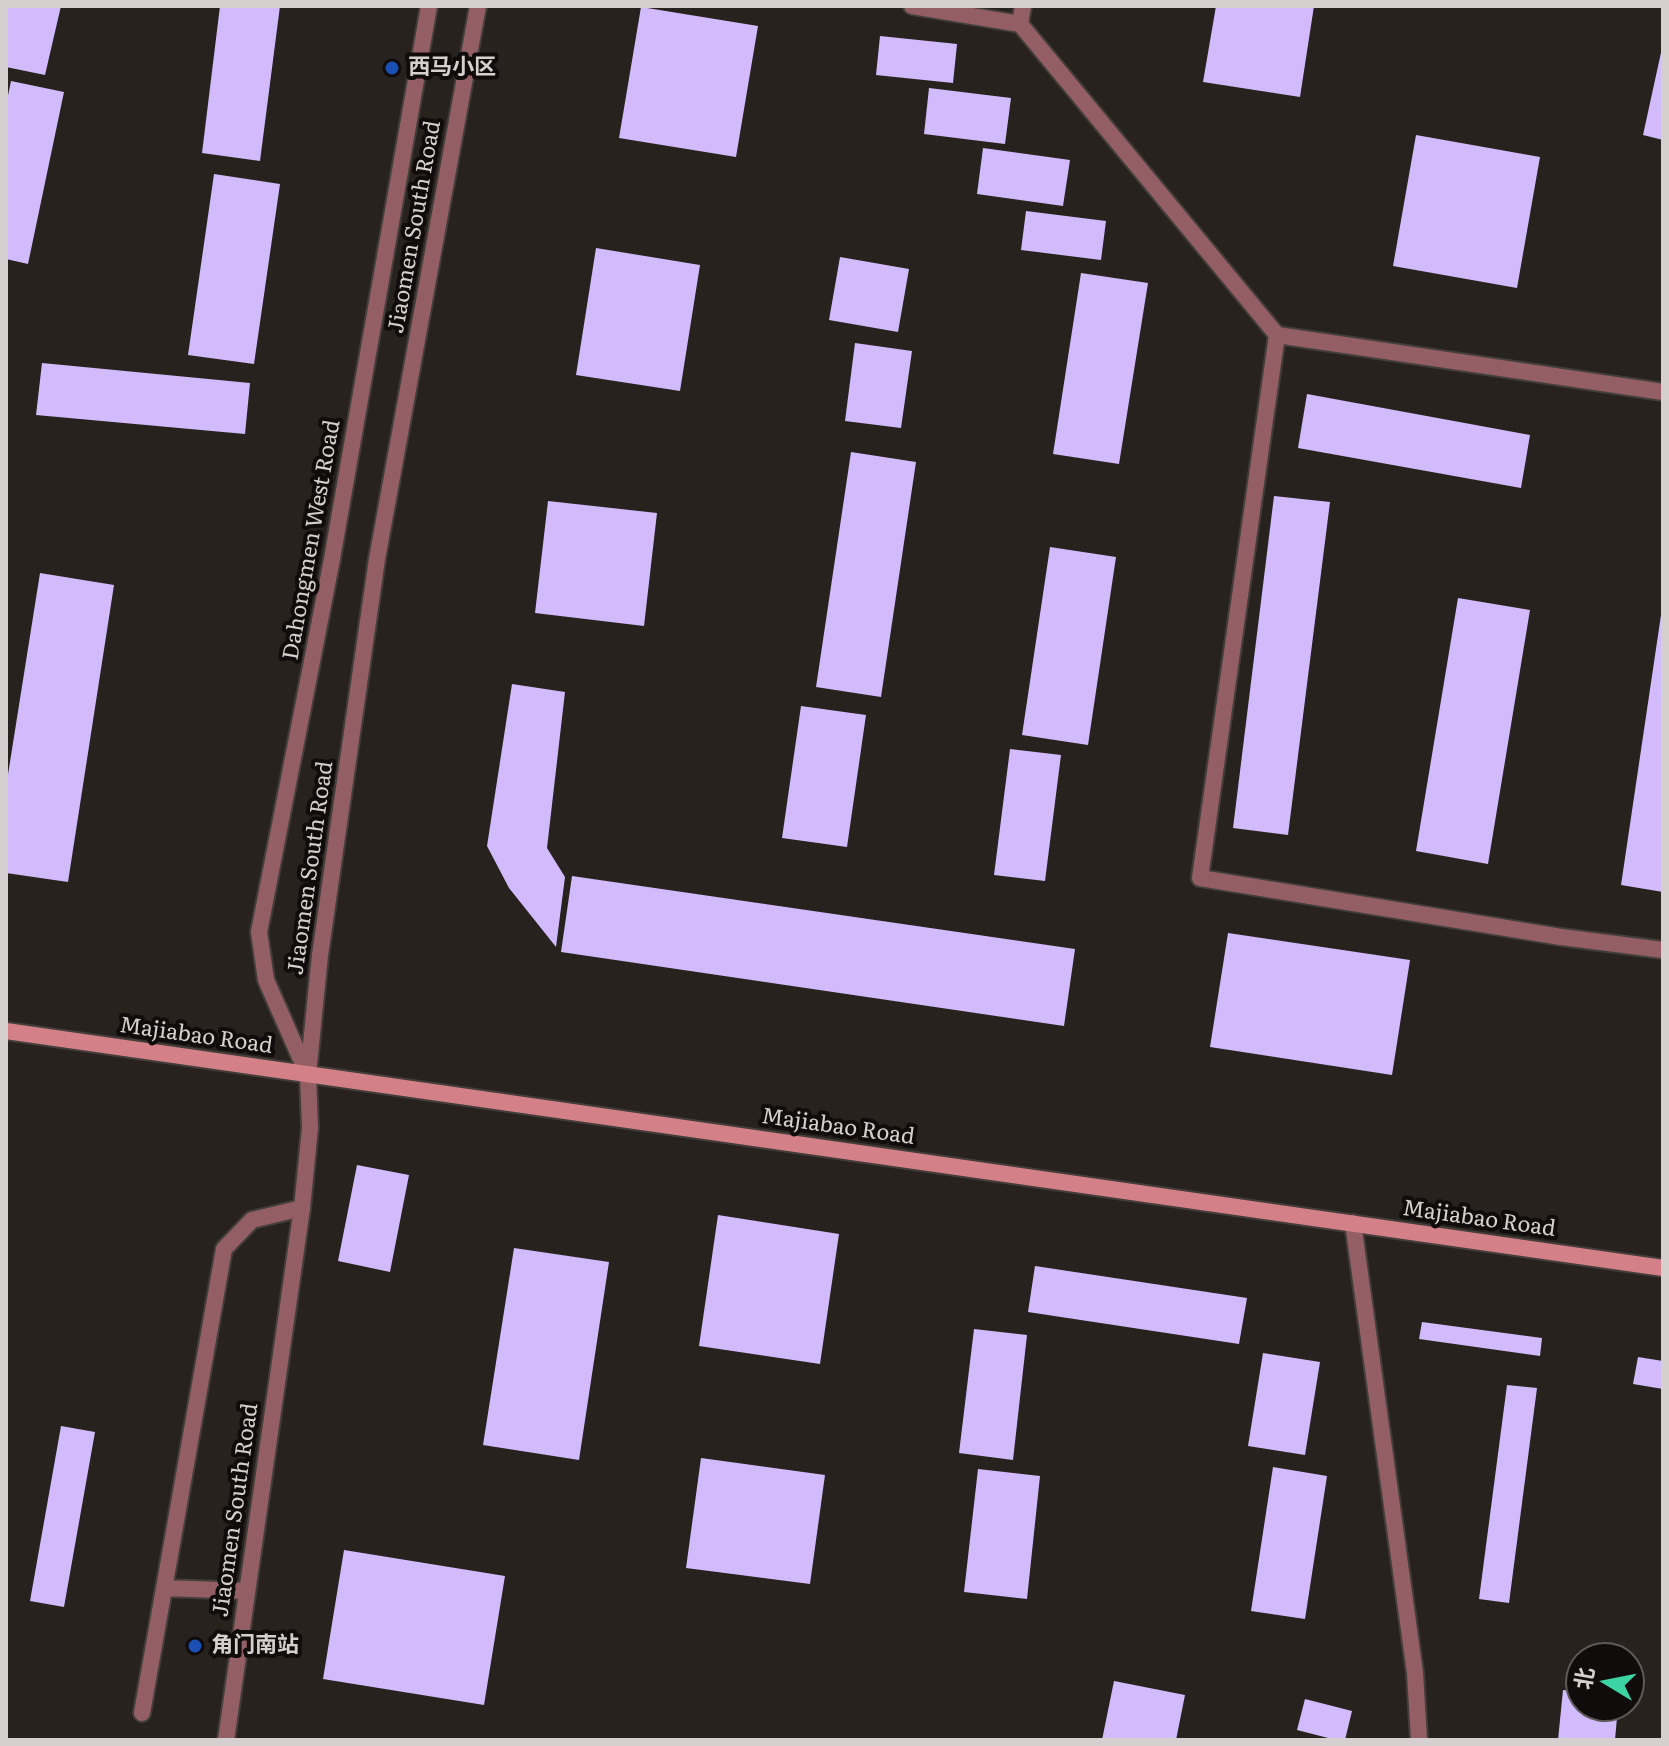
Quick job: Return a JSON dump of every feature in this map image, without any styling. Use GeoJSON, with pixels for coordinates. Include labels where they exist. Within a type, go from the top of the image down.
{"type":"FeatureCollection","features":[{"type":"Feature","properties":{"kind":"main road","name":"Majiabao Road"},"geometry":{"type":"LineString","coordinates":[[6,1031],[1663,1268]]}},
{"type":"Feature","properties":{"kind":"street","name":"Dahongmen West Road"},"geometry":{"type":"LineString","coordinates":[[308,1074],[266,980],[259,932],[332,559],[429,6]]}},
{"type":"Feature","properties":{"kind":"street","name":"Jiaomen South Road"},"geometry":{"type":"LineString","coordinates":[[226,1740],[302,1208],[310,1128],[308,1074],[320,955],[377,559],[478,6]]}},
{"type":"Feature","properties":{"kind":"street"},"geometry":{"type":"LineString","coordinates":[[912,6],[1020,24],[1277,335],[1663,392]]}},
{"type":"Feature","properties":{"kind":"street"},"geometry":{"type":"LineString","coordinates":[[1020,24],[1023,6]]}},
{"type":"Feature","properties":{"kind":"street"},"geometry":{"type":"LineString","coordinates":[[1277,335],[1200,878],[1561,937],[1663,950]]}},
{"type":"Feature","properties":{"kind":"street"},"geometry":{"type":"LineString","coordinates":[[142,1713],[224,1249],[252,1220],[302,1208]]}},
{"type":"Feature","properties":{"kind":"street"},"geometry":{"type":"LineString","coordinates":[[1353,1223],[1413,1657],[1419,1740]]}},
{"type":"Feature","properties":{"kind":"street"},"geometry":{"type":"LineString","coordinates":[[164,1588],[247,1591]]}},
{"type":"Feature","properties":{"kind":"building"},"geometry":{"type":"Polygon","coordinates":[[[6,6],[61,6],[45,75],[6,67],[6,6]]]}},
{"type":"Feature","properties":{"kind":"building"},"geometry":{"type":"Polygon","coordinates":[[[220,6],[280,6],[260,161],[202,153],[220,6]]]}},
{"type":"Feature","properties":{"kind":"building"},"geometry":{"type":"Polygon","coordinates":[[[1216,6],[1314,6],[1300,97],[1203,82],[1216,6]]]}},
{"type":"Feature","properties":{"kind":"building"},"geometry":{"type":"Polygon","coordinates":[[[641,7],[758,26],[736,157],[619,138],[641,7]]]}},
{"type":"Feature","properties":{"kind":"building"},"geometry":{"type":"Polygon","coordinates":[[[880,36],[957,44],[953,83],[876,75],[880,36]]]}},
{"type":"Feature","properties":{"kind":"building"},"geometry":{"type":"Polygon","coordinates":[[[1663,48],[1663,140],[1643,135],[1663,48]]]}},
{"type":"Feature","properties":{"kind":"building"},"geometry":{"type":"Polygon","coordinates":[[[11,81],[64,92],[28,264],[6,259],[6,105],[11,81]]]}},
{"type":"Feature","properties":{"kind":"building"},"geometry":{"type":"Polygon","coordinates":[[[929,88],[1011,98],[1005,144],[924,134],[929,88]]]}},
{"type":"Feature","properties":{"kind":"building"},"geometry":{"type":"Polygon","coordinates":[[[1416,135],[1540,157],[1517,288],[1393,266],[1416,135]]]}},
{"type":"Feature","properties":{"kind":"building"},"geometry":{"type":"Polygon","coordinates":[[[983,148],[1070,160],[1063,206],[977,194],[983,148]]]}},
{"type":"Feature","properties":{"kind":"building"},"geometry":{"type":"Polygon","coordinates":[[[214,174],[280,184],[254,364],[188,355],[214,174]]]}},
{"type":"Feature","properties":{"kind":"building"},"geometry":{"type":"Polygon","coordinates":[[[1026,211],[1106,221],[1101,260],[1021,250],[1026,211]]]}},
{"type":"Feature","properties":{"kind":"building"},"geometry":{"type":"Polygon","coordinates":[[[596,248],[700,265],[680,391],[576,375],[596,248]]]}},
{"type":"Feature","properties":{"kind":"building"},"geometry":{"type":"Polygon","coordinates":[[[840,257],[909,269],[898,332],[829,320],[840,257]]]}},
{"type":"Feature","properties":{"kind":"building"},"geometry":{"type":"Polygon","coordinates":[[[1081,273],[1148,283],[1119,464],[1053,454],[1081,273]]]}},
{"type":"Feature","properties":{"kind":"building"},"geometry":{"type":"Polygon","coordinates":[[[855,343],[912,351],[901,428],[845,421],[855,343]]]}},
{"type":"Feature","properties":{"kind":"building"},"geometry":{"type":"Polygon","coordinates":[[[42,363],[250,383],[245,434],[36,415],[42,363]]]}},
{"type":"Feature","properties":{"kind":"building"},"geometry":{"type":"Polygon","coordinates":[[[1307,394],[1530,435],[1521,488],[1298,448],[1307,394]]]}},
{"type":"Feature","properties":{"kind":"building"},"geometry":{"type":"Polygon","coordinates":[[[851,452],[916,462],[881,697],[816,687],[851,452]]]}},
{"type":"Feature","properties":{"kind":"building"},"geometry":{"type":"Polygon","coordinates":[[[1274,496],[1330,502],[1288,835],[1233,828],[1274,496]]]}},
{"type":"Feature","properties":{"kind":"building"},"geometry":{"type":"Polygon","coordinates":[[[548,501],[657,513],[644,626],[535,613],[548,501]]]}},
{"type":"Feature","properties":{"kind":"building"},"geometry":{"type":"Polygon","coordinates":[[[1050,547],[1116,557],[1088,745],[1022,735],[1050,547]]]}},
{"type":"Feature","properties":{"kind":"building"},"geometry":{"type":"Polygon","coordinates":[[[40,573],[114,585],[68,882],[6,873],[6,787],[40,573]]]}},
{"type":"Feature","properties":{"kind":"building"},"geometry":{"type":"Polygon","coordinates":[[[1458,598],[1530,610],[1488,864],[1416,851],[1458,598]]]}},
{"type":"Feature","properties":{"kind":"building"},"geometry":{"type":"Polygon","coordinates":[[[1663,615],[1663,892],[1621,885],[1663,615]]]}},
{"type":"Feature","properties":{"kind":"building"},"geometry":{"type":"Polygon","coordinates":[[[512,684],[565,692],[547,848],[565,877],[556,947],[509,888],[487,846],[512,684]]]}},
{"type":"Feature","properties":{"kind":"building"},"geometry":{"type":"Polygon","coordinates":[[[801,706],[866,715],[847,847],[782,838],[801,706]]]}},
{"type":"Feature","properties":{"kind":"building"},"geometry":{"type":"Polygon","coordinates":[[[1010,749],[1061,755],[1045,881],[994,875],[1010,749]]]}},
{"type":"Feature","properties":{"kind":"building"},"geometry":{"type":"Polygon","coordinates":[[[572,876],[1075,949],[1064,1026],[561,952],[572,876]]]}},
{"type":"Feature","properties":{"kind":"building"},"geometry":{"type":"Polygon","coordinates":[[[1228,933],[1410,960],[1392,1075],[1210,1047],[1228,933]]]}},
{"type":"Feature","properties":{"kind":"building"},"geometry":{"type":"Polygon","coordinates":[[[357,1165],[409,1175],[390,1272],[338,1261],[357,1165]]]}},
{"type":"Feature","properties":{"kind":"building"},"geometry":{"type":"Polygon","coordinates":[[[718,1215],[839,1234],[820,1364],[699,1346],[718,1215]]]}},
{"type":"Feature","properties":{"kind":"building"},"geometry":{"type":"Polygon","coordinates":[[[514,1248],[609,1262],[579,1460],[483,1445],[514,1248]]]}},
{"type":"Feature","properties":{"kind":"building"},"geometry":{"type":"Polygon","coordinates":[[[1035,1266],[1247,1298],[1239,1344],[1028,1312],[1035,1266]]]}},
{"type":"Feature","properties":{"kind":"building"},"geometry":{"type":"Polygon","coordinates":[[[1422,1322],[1542,1338],[1540,1356],[1419,1339],[1422,1322]]]}},
{"type":"Feature","properties":{"kind":"building"},"geometry":{"type":"Polygon","coordinates":[[[974,1329],[1027,1335],[1013,1460],[959,1453],[974,1329]]]}},
{"type":"Feature","properties":{"kind":"building"},"geometry":{"type":"Polygon","coordinates":[[[1263,1353],[1320,1362],[1305,1455],[1248,1446],[1263,1353]]]}},
{"type":"Feature","properties":{"kind":"building"},"geometry":{"type":"Polygon","coordinates":[[[1638,1357],[1663,1361],[1663,1389],[1633,1384],[1638,1357]]]}},
{"type":"Feature","properties":{"kind":"building"},"geometry":{"type":"Polygon","coordinates":[[[1507,1385],[1537,1388],[1509,1603],[1479,1599],[1507,1385]]]}},
{"type":"Feature","properties":{"kind":"building"},"geometry":{"type":"Polygon","coordinates":[[[61,1426],[95,1432],[64,1607],[30,1601],[61,1426]]]}},
{"type":"Feature","properties":{"kind":"building"},"geometry":{"type":"Polygon","coordinates":[[[701,1458],[825,1475],[810,1584],[686,1568],[701,1458]]]}},
{"type":"Feature","properties":{"kind":"building"},"geometry":{"type":"Polygon","coordinates":[[[1273,1467],[1327,1476],[1305,1619],[1251,1611],[1273,1467]]]}},
{"type":"Feature","properties":{"kind":"building"},"geometry":{"type":"Polygon","coordinates":[[[978,1469],[1040,1476],[1027,1599],[964,1592],[978,1469]]]}},
{"type":"Feature","properties":{"kind":"building"},"geometry":{"type":"Polygon","coordinates":[[[344,1550],[505,1576],[484,1705],[323,1679],[344,1550]]]}},
{"type":"Feature","properties":{"kind":"building"},"geometry":{"type":"Polygon","coordinates":[[[1114,1681],[1185,1695],[1176,1740],[1102,1740],[1114,1681]]]}},
{"type":"Feature","properties":{"kind":"building"},"geometry":{"type":"Polygon","coordinates":[[[1563,1690],[1565,1722],[1617,1722],[1615,1740],[1558,1740],[1563,1690]]]}},
{"type":"Feature","properties":{"kind":"building"},"geometry":{"type":"Polygon","coordinates":[[[1305,1699],[1352,1711],[1345,1740],[1297,1730],[1305,1699]]]}},
{"type":"Feature","properties":{"kind":"place","name":"西马小区"},"geometry":{"type":"Point","coordinates":[392,68]}},
{"type":"Feature","properties":{"kind":"place","name":"角门南站"},"geometry":{"type":"Point","coordinates":[195,1646]}}]}
